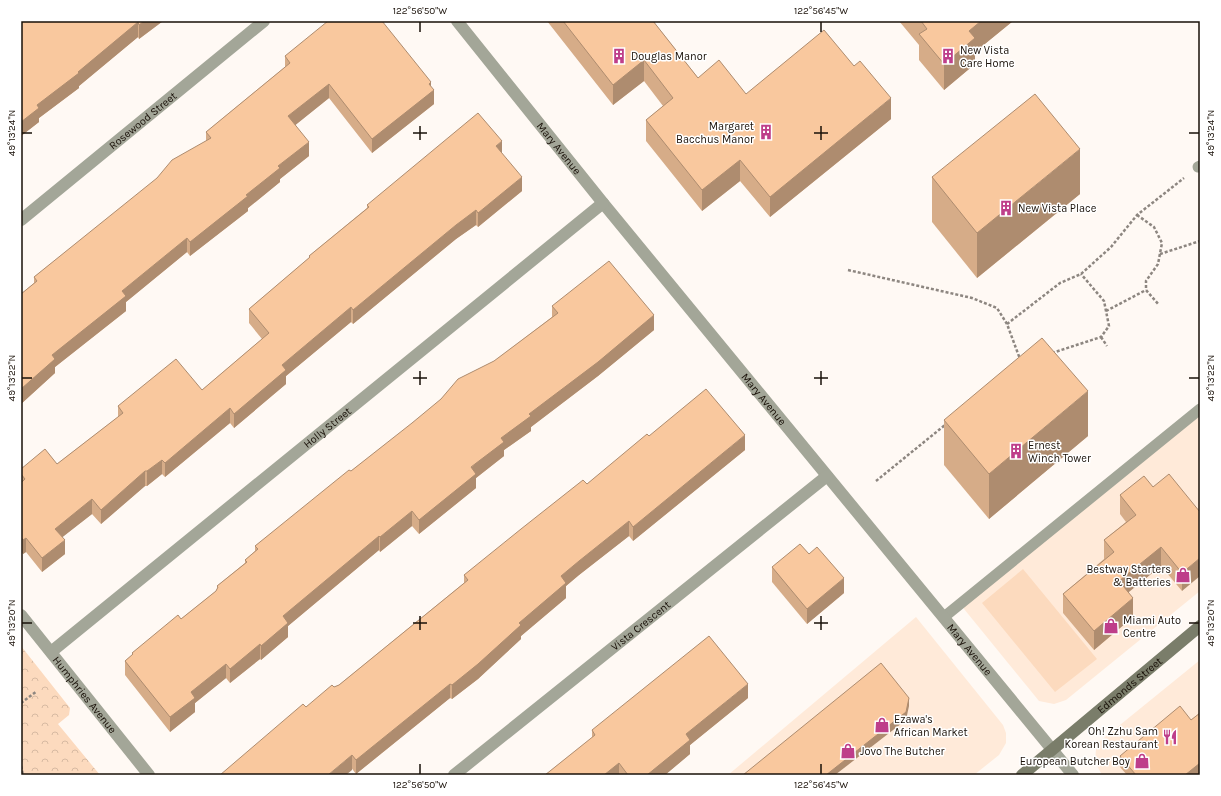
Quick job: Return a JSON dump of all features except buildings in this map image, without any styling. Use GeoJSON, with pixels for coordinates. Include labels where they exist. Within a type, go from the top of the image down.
{"type":"FeatureCollection","features":[{"type":"Feature","properties":{"kind":"street","name":"Rosewood Street"},"geometry":{"type":"LineString","coordinates":[[21,220],[264,21]]}},
{"type":"Feature","properties":{"kind":"street","name":"Mary Avenue"},"geometry":{"type":"LineString","coordinates":[[457,21],[603,203],[1073,775]]}},
{"type":"Feature","properties":{"kind":"street","name":"Holly Street"},"geometry":{"type":"LineString","coordinates":[[51,652],[603,203]]}},
{"type":"Feature","properties":{"kind":"street","name":"Vista Crescent"},"geometry":{"type":"LineString","coordinates":[[454,775],[827,476]]}},
{"type":"Feature","properties":{"kind":"street","name":"Humphries Avenue"},"geometry":{"type":"LineString","coordinates":[[21,615],[149,775]]}},
{"type":"Feature","properties":{"kind":"street","name":"Edmonds Street"},"geometry":{"type":"LineString","coordinates":[[1022,775],[1200,626]]}},
{"type":"Feature","properties":{"kind":"lane"},"geometry":{"type":"LineString","coordinates":[[944,617],[1200,409]]}},
{"type":"Feature","properties":{"kind":"path"},"geometry":{"type":"LineString","coordinates":[[1007,324],[1060,283],[1081,274],[1111,247],[1137,215],[1199,166]]}},
{"type":"Feature","properties":{"kind":"path"},"geometry":{"type":"LineString","coordinates":[[1137,215],[1154,227],[1162,243],[1158,264],[1146,281],[1146,290],[1159,304]]}},
{"type":"Feature","properties":{"kind":"path"},"geometry":{"type":"LineString","coordinates":[[1160,254],[1200,241]]}},
{"type":"Feature","properties":{"kind":"path"},"geometry":{"type":"LineString","coordinates":[[848,270],[972,298],[996,308],[1007,324],[1020,360],[1020,365]]}},
{"type":"Feature","properties":{"kind":"path"},"geometry":{"type":"LineString","coordinates":[[1045,356],[1101,337],[1109,326],[1104,301],[1081,274]]}},
{"type":"Feature","properties":{"kind":"path"},"geometry":{"type":"LineString","coordinates":[[1106,311],[1146,290]]}},
{"type":"Feature","properties":{"kind":"path"},"geometry":{"type":"LineString","coordinates":[[1101,337],[1107,346]]}},
{"type":"Feature","properties":{"kind":"path"},"geometry":{"type":"LineString","coordinates":[[876,481],[948,422]]}},
{"type":"Feature","properties":{"kind":"path"},"geometry":{"type":"LineString","coordinates":[[21,703],[37,691]]}},
{"type":"Feature","properties":{"kind":"path"},"geometry":{"type":"LineString","coordinates":[[21,766],[23,775]]}},
{"type":"Feature","properties":{"kind":"shaded area"},"geometry":{"type":"Polygon","coordinates":[[[1200,409],[1200,591],[1066,700],[1054,704],[1039,701],[960,604],[1200,409]]]}},
{"type":"Feature","properties":{"kind":"shaded area"},"geometry":{"type":"Polygon","coordinates":[[[916,617],[1003,725],[1006,733],[1006,743],[999,755],[974,775],[728,775],[916,617]]]}},
{"type":"Feature","properties":{"kind":"shaded area"},"geometry":{"type":"Polygon","coordinates":[[[1200,660],[1200,775],[1102,775],[1095,762],[1096,749],[1099,742],[1200,660]]]}},
{"type":"Feature","properties":{"kind":"green space"},"geometry":{"type":"Polygon","coordinates":[[[1023,569],[1097,659],[1055,692],[982,603],[1023,569]]]}},
{"type":"Feature","properties":{"kind":"green space"},"geometry":{"type":"Polygon","coordinates":[[[21,646],[70,708],[69,715],[58,724],[100,775],[21,775],[21,646]]]}},
{"type":"Feature","properties":{"kind":"place","name":"Douglas Manor"},"geometry":{"type":"Point","coordinates":[619,56]}},
{"type":"Feature","properties":{"kind":"place","name":"New Vista Care Home"},"geometry":{"type":"Point","coordinates":[948,56]}},
{"type":"Feature","properties":{"kind":"place","name":"Margaret Bacchus Manor"},"geometry":{"type":"Point","coordinates":[766,132]}},
{"type":"Feature","properties":{"kind":"place","name":"New Vista Place"},"geometry":{"type":"Point","coordinates":[1006,208]}},
{"type":"Feature","properties":{"kind":"place","name":"Ernest Winch Tower"},"geometry":{"type":"Point","coordinates":[1016,451]}},
{"type":"Feature","properties":{"kind":"place","name":"Bestway Starters & Batteries"},"geometry":{"type":"Point","coordinates":[1183,575]}},
{"type":"Feature","properties":{"kind":"place","name":"Miami Auto Centre"},"geometry":{"type":"Point","coordinates":[1111,626]}},
{"type":"Feature","properties":{"kind":"place","name":"Ezawa's African Market"},"geometry":{"type":"Point","coordinates":[882,725]}},
{"type":"Feature","properties":{"kind":"place","name":"Oh! Zzhu Sam Korean Restaurant"},"geometry":{"type":"Point","coordinates":[1170,737]}},
{"type":"Feature","properties":{"kind":"place","name":"Jovo The Butcher"},"geometry":{"type":"Point","coordinates":[848,751]}},
{"type":"Feature","properties":{"kind":"place","name":"European Butcher Boy"},"geometry":{"type":"Point","coordinates":[1142,761]}}]}
